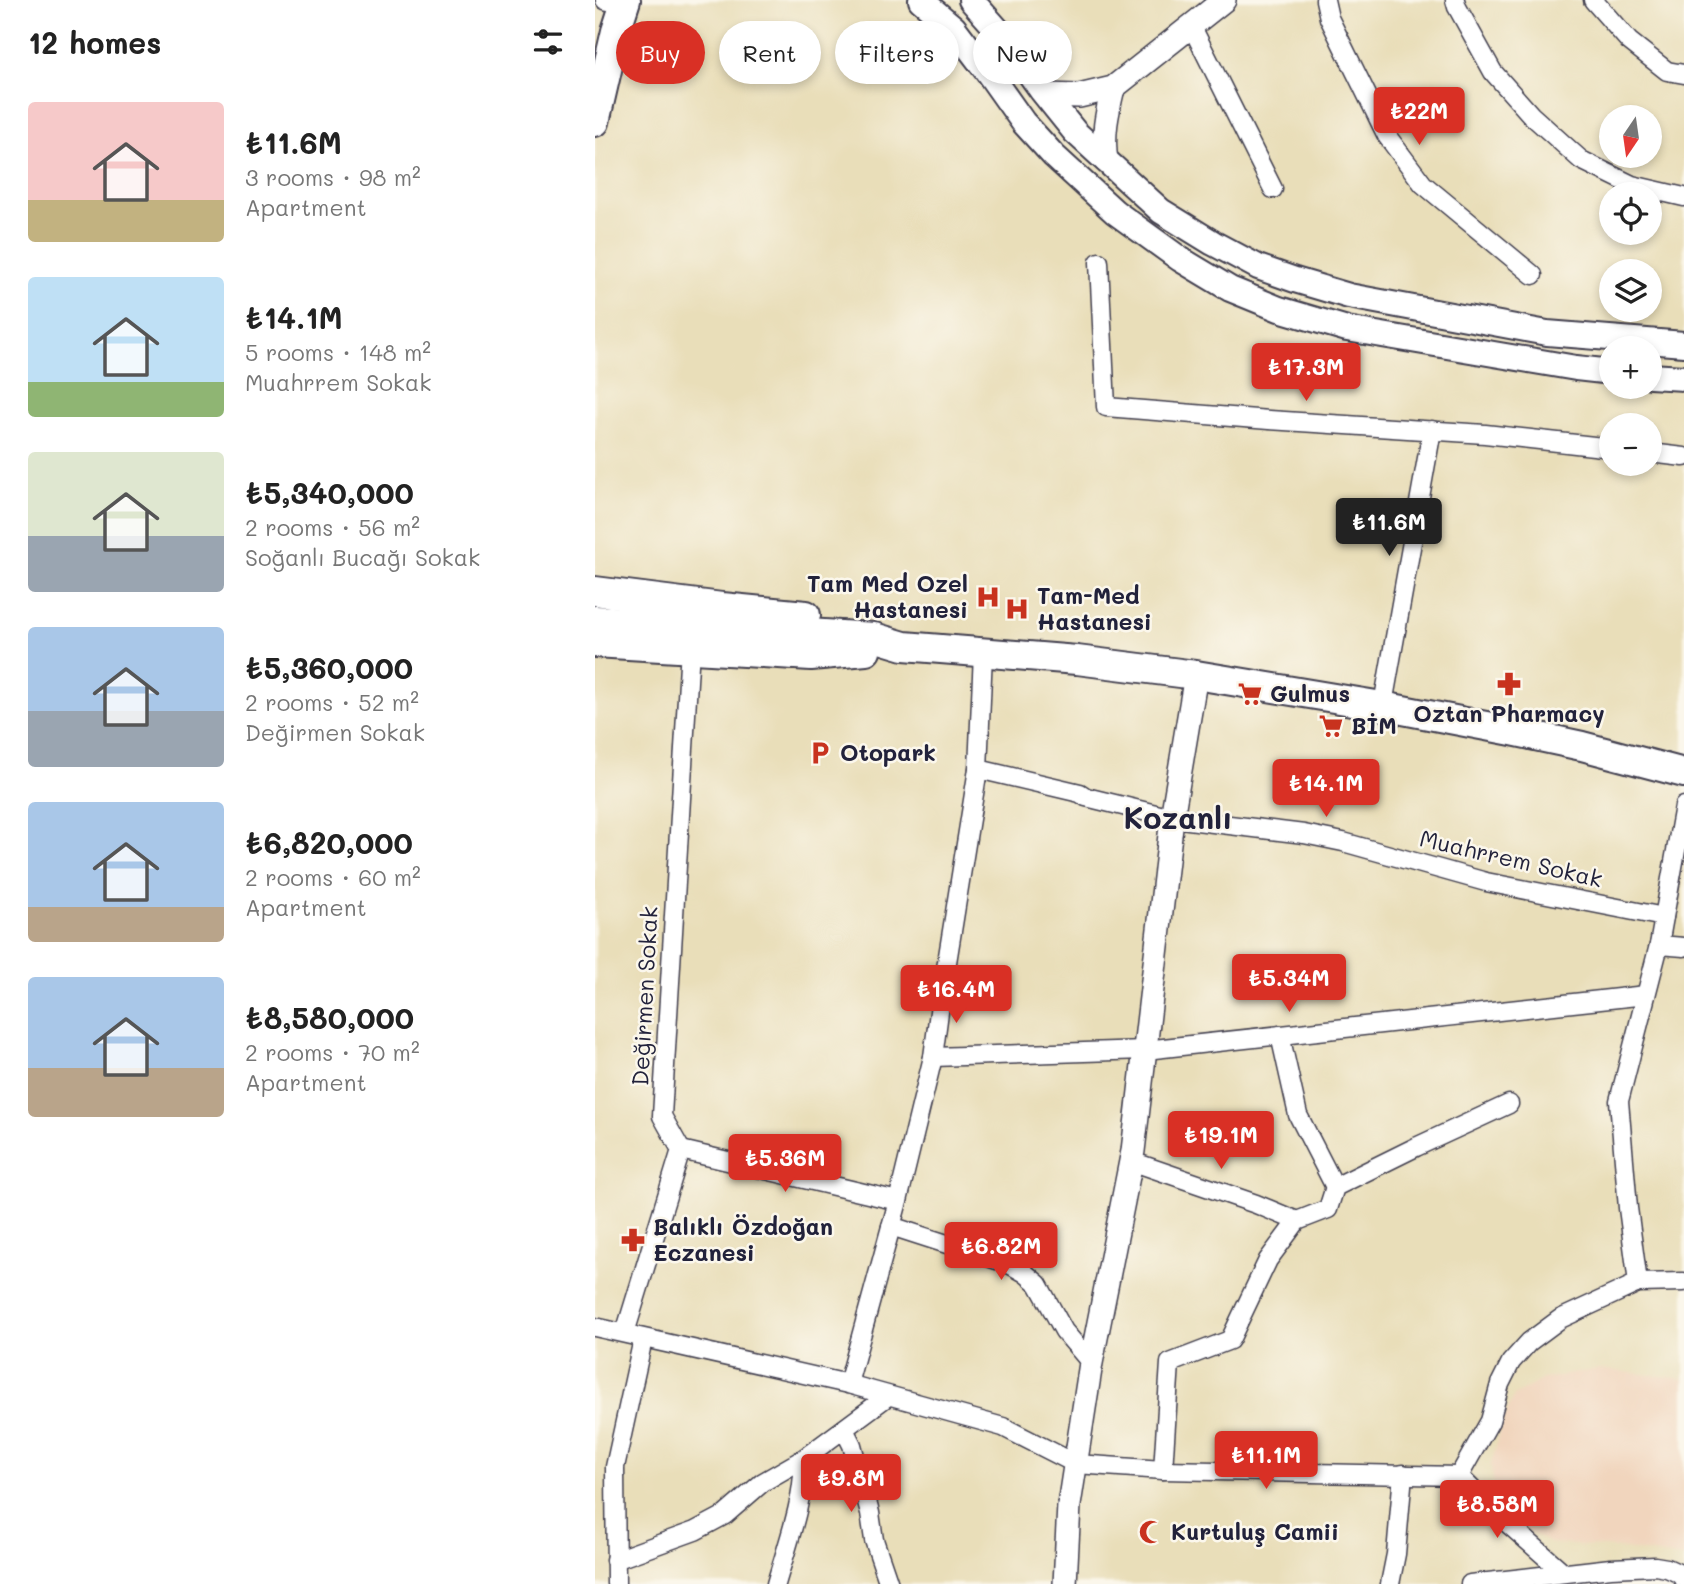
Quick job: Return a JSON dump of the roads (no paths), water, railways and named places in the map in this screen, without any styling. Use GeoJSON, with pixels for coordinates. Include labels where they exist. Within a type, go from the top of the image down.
{"type":"FeatureCollection","features":[{"type":"Feature","properties":{"kind":"main road"},"geometry":{"type":"LineString","coordinates":[[595,48],[612,0]]}},
{"type":"Feature","properties":{"kind":"main road"},"geometry":{"type":"LineString","coordinates":[[595,122],[616,31],[612,0]]}},
{"type":"Feature","properties":{"kind":"main road"},"geometry":{"type":"LineString","coordinates":[[921,0],[954,28],[1023,122],[1054,156],[1115,212],[1180,259],[1230,289],[1279,309],[1347,329],[1599,371]]}},
{"type":"Feature","properties":{"kind":"main road"},"geometry":{"type":"LineString","coordinates":[[971,0],[1003,36],[1075,132],[1161,211],[1258,267],[1349,296],[1546,333],[1684,344]]}},
{"type":"Feature","properties":{"kind":"main road"},"geometry":{"type":"LineString","coordinates":[[1662,377],[1684,378]]}},
{"type":"Feature","properties":{"kind":"main road"},"geometry":{"type":"LineString","coordinates":[[595,591],[722,607],[828,616],[863,622],[905,639]]}},
{"type":"Feature","properties":{"kind":"main road"},"geometry":{"type":"LineString","coordinates":[[595,620],[905,639],[983,653],[1077,660],[1196,675],[1512,731],[1684,773]]}},
{"type":"Feature","properties":{"kind":"main road"},"geometry":{"type":"LineString","coordinates":[[595,643],[811,656],[905,639],[983,635],[1066,642],[1210,660],[1385,693],[1684,760]]}},
{"type":"Feature","properties":{"kind":"street"},"geometry":{"type":"LineString","coordinates":[[1325,0],[1329,18],[1387,136],[1423,184],[1532,275]]}},
{"type":"Feature","properties":{"kind":"street"},"geometry":{"type":"LineString","coordinates":[[1455,0],[1493,72],[1531,115],[1581,160],[1632,185],[1684,197]]}},
{"type":"Feature","properties":{"kind":"street"},"geometry":{"type":"LineString","coordinates":[[1593,0],[1629,41],[1667,71],[1684,74]]}},
{"type":"Feature","properties":{"kind":"street"},"geometry":{"type":"LineString","coordinates":[[1045,95],[1079,96],[1113,88],[1217,2]]}},
{"type":"Feature","properties":{"kind":"street"},"geometry":{"type":"LineString","coordinates":[[1191,25],[1273,189]]}},
{"type":"Feature","properties":{"kind":"street"},"geometry":{"type":"LineString","coordinates":[[1107,161],[1104,147],[1105,127],[1113,88]]}},
{"type":"Feature","properties":{"kind":"street"},"geometry":{"type":"LineString","coordinates":[[1099,262],[1106,407],[1485,434],[1599,447]]}},
{"type":"Feature","properties":{"kind":"street"},"geometry":{"type":"LineString","coordinates":[[1385,693],[1431,430]]}},
{"type":"Feature","properties":{"kind":"street"},"geometry":{"type":"LineString","coordinates":[[1662,454],[1684,457]]}},
{"type":"Feature","properties":{"kind":"street","name":"Değirmen Sokak"},"geometry":{"type":"LineString","coordinates":[[681,1150],[662,1116],[690,649]]}},
{"type":"Feature","properties":{"kind":"street"},"geometry":{"type":"LineString","coordinates":[[848,1384],[898,1201],[933,1058],[978,769],[983,653]]}},
{"type":"Feature","properties":{"kind":"street"},"geometry":{"type":"LineString","coordinates":[[1065,1584],[1069,1505],[1091,1363],[1131,1161],[1173,818],[1196,675]]}},
{"type":"Feature","properties":{"kind":"street","name":"Muahrrem Sokak"},"geometry":{"type":"LineString","coordinates":[[978,769],[1173,818],[1304,834],[1343,842],[1486,882],[1664,917]]}},
{"type":"Feature","properties":{"kind":"street"},"geometry":{"type":"LineString","coordinates":[[1638,1283],[1627,1208],[1619,1101],[1659,945],[1684,806]]}},
{"type":"Feature","properties":{"kind":"street"},"geometry":{"type":"LineString","coordinates":[[1659,945],[1684,947]]}},
{"type":"Feature","properties":{"kind":"street"},"geometry":{"type":"LineString","coordinates":[[933,1058],[1145,1050],[1646,995]]}},
{"type":"Feature","properties":{"kind":"street"},"geometry":{"type":"LineString","coordinates":[[1163,1470],[1170,1363],[1230,1340],[1268,1260],[1297,1221],[1328,1209],[1335,1187],[1298,1115],[1280,1035]]}},
{"type":"Feature","properties":{"kind":"street"},"geometry":{"type":"LineString","coordinates":[[1335,1187],[1509,1104]]}},
{"type":"Feature","properties":{"kind":"street"},"geometry":{"type":"LineString","coordinates":[[616,1584],[615,1467],[634,1336],[681,1150],[898,1201]]}},
{"type":"Feature","properties":{"kind":"street"},"geometry":{"type":"LineString","coordinates":[[1131,1161],[1297,1221]]}},
{"type":"Feature","properties":{"kind":"street"},"geometry":{"type":"LineString","coordinates":[[891,1226],[1009,1264],[1025,1273],[1038,1284],[1064,1331],[1091,1363]]}},
{"type":"Feature","properties":{"kind":"street"},"geometry":{"type":"LineString","coordinates":[[1459,1476],[1490,1421],[1500,1384],[1511,1362],[1529,1342],[1560,1319],[1638,1283],[1684,1282]]}},
{"type":"Feature","properties":{"kind":"street"},"geometry":{"type":"LineString","coordinates":[[595,1327],[848,1384],[1003,1427],[1076,1464],[1163,1470],[1459,1476],[1498,1516],[1565,1573]]}},
{"type":"Feature","properties":{"kind":"street"},"geometry":{"type":"LineString","coordinates":[[615,1560],[695,1531],[725,1515],[762,1482],[803,1459],[888,1396]]}},
{"type":"Feature","properties":{"kind":"street"},"geometry":{"type":"LineString","coordinates":[[844,1429],[852,1445],[870,1513],[874,1540],[889,1584]]}},
{"type":"Feature","properties":{"kind":"street"},"geometry":{"type":"LineString","coordinates":[[776,1584],[798,1503],[804,1471],[803,1459]]}},
{"type":"Feature","properties":{"kind":"street"},"geometry":{"type":"LineString","coordinates":[[1390,1584],[1396,1554],[1403,1474]]}},
{"type":"Feature","properties":{"kind":"street"},"geometry":{"type":"LineString","coordinates":[[1470,1584],[1611,1567],[1655,1566],[1667,1568],[1684,1579]]}},
{"type":"Feature","properties":{"kind":"place","name":"Tam Med Ozel Hastanesi"},"geometry":{"type":"Point","coordinates":[988,597]}},
{"type":"Feature","properties":{"kind":"place","name":"Tam-Med Hastanesi"},"geometry":{"type":"Point","coordinates":[1017,609]}},
{"type":"Feature","properties":{"kind":"place","name":"Oztan Pharmacy"},"geometry":{"type":"Point","coordinates":[1509,684]}},
{"type":"Feature","properties":{"kind":"place","name":"Gulmus"},"geometry":{"type":"Point","coordinates":[1250,694]}},
{"type":"Feature","properties":{"kind":"place","name":"BİM"},"geometry":{"type":"Point","coordinates":[1331,726]}},
{"type":"Feature","properties":{"kind":"place","name":"Otopark"},"geometry":{"type":"Point","coordinates":[820,753]}},
{"type":"Feature","properties":{"kind":"place","name":"Balıklı Özdoğan Eczanesi"},"geometry":{"type":"Point","coordinates":[633,1240]}},
{"type":"Feature","properties":{"kind":"place","name":"Kurtuluş Camii"},"geometry":{"type":"Point","coordinates":[1151,1532]}},
{"type":"Feature","properties":{"kind":"district","name":"Kozanlı"},"geometry":{"type":"Point","coordinates":[1178,819]}}]}
